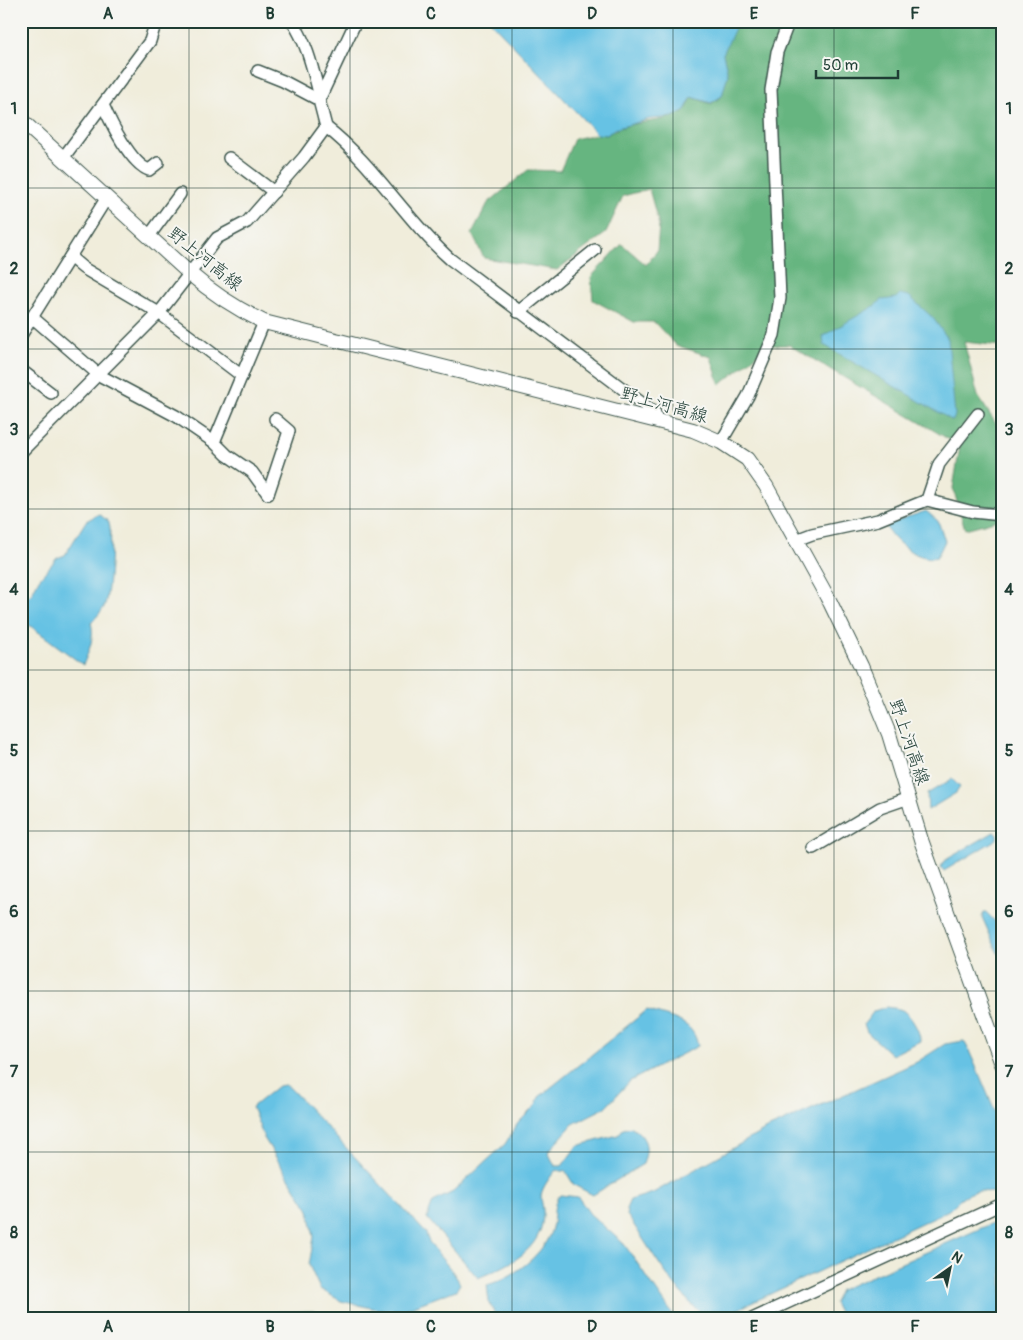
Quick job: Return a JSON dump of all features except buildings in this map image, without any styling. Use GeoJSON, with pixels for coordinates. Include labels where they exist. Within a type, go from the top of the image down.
{"type":"FeatureCollection","features":[{"type":"Feature","properties":{"kind":"main road","name":"野上河高線"},"geometry":{"type":"LineString","coordinates":[[21,120],[214,295],[264,322],[693,430],[721,442],[747,459],[766,486],[796,540],[861,666],[889,734],[921,840],[1002,1064]]}},
{"type":"Feature","properties":{"kind":"street"},"geometry":{"type":"LineString","coordinates":[[63,158],[150,41],[156,21]]}},
{"type":"Feature","properties":{"kind":"street"},"geometry":{"type":"LineString","coordinates":[[292,21],[298,30],[313,66],[326,127],[345,142],[430,241],[518,312],[655,412],[655,421]]}},
{"type":"Feature","properties":{"kind":"street"},"geometry":{"type":"LineString","coordinates":[[320,96],[356,21]]}},
{"type":"Feature","properties":{"kind":"street"},"geometry":{"type":"LineString","coordinates":[[721,442],[748,396],[774,335],[780,298],[772,90],[777,52],[789,21]]}},
{"type":"Feature","properties":{"kind":"street"},"geometry":{"type":"LineString","coordinates":[[258,71],[320,96]]}},
{"type":"Feature","properties":{"kind":"street"},"geometry":{"type":"LineString","coordinates":[[103,105],[111,122],[140,167],[149,170],[158,163]]}},
{"type":"Feature","properties":{"kind":"street"},"geometry":{"type":"LineString","coordinates":[[22,450],[100,375],[159,313],[182,285],[188,272],[217,238],[248,222],[304,157],[326,127]]}},
{"type":"Feature","properties":{"kind":"street"},"geometry":{"type":"LineString","coordinates":[[228,158],[274,192]]}},
{"type":"Feature","properties":{"kind":"street"},"geometry":{"type":"LineString","coordinates":[[148,236],[180,194]]}},
{"type":"Feature","properties":{"kind":"street"},"geometry":{"type":"LineString","coordinates":[[21,335],[106,199]]}},
{"type":"Feature","properties":{"kind":"street"},"geometry":{"type":"LineString","coordinates":[[518,312],[595,250]]}},
{"type":"Feature","properties":{"kind":"street"},"geometry":{"type":"LineString","coordinates":[[70,257],[83,268],[159,313],[242,376]]}},
{"type":"Feature","properties":{"kind":"street"},"geometry":{"type":"LineString","coordinates":[[32,318],[100,375],[176,416],[214,442],[227,455],[252,472],[268,494],[289,431],[275,419]]}},
{"type":"Feature","properties":{"kind":"street"},"geometry":{"type":"LineString","coordinates":[[214,442],[264,322]]}},
{"type":"Feature","properties":{"kind":"street"},"geometry":{"type":"LineString","coordinates":[[21,370],[51,394]]}},
{"type":"Feature","properties":{"kind":"street"},"geometry":{"type":"LineString","coordinates":[[927,500],[939,464],[978,414]]}},
{"type":"Feature","properties":{"kind":"street"},"geometry":{"type":"LineString","coordinates":[[796,540],[812,534],[878,520],[927,500],[973,512],[1002,515]]}},
{"type":"Feature","properties":{"kind":"street"},"geometry":{"type":"LineString","coordinates":[[813,848],[880,808],[909,798]]}},
{"type":"Feature","properties":{"kind":"street"},"geometry":{"type":"LineString","coordinates":[[752,1319],[1002,1204]]}},
{"type":"Feature","properties":{"kind":"green space"},"geometry":{"type":"Polygon","coordinates":[[[736,21],[1002,21],[1002,346],[964,342],[978,396],[1002,433],[1002,519],[965,529],[953,488],[960,446],[789,345],[769,345],[720,385],[711,357],[676,345],[654,322],[634,322],[593,300],[591,277],[622,244],[646,265],[657,251],[659,225],[649,189],[623,196],[606,233],[557,270],[484,258],[472,234],[488,203],[528,170],[560,171],[574,139],[597,134],[607,135],[626,126],[677,115],[685,110],[692,97],[711,104],[722,96],[728,74],[723,54],[736,21]]]}},
{"type":"Feature","properties":{"kind":"green space"},"geometry":{"type":"Polygon","coordinates":[[[313,1311],[353,1319],[229,1319],[279,1312],[313,1311]]]}},
{"type":"Feature","properties":{"kind":"water"},"geometry":{"type":"Polygon","coordinates":[[[490,21],[736,21],[737,24],[723,54],[728,74],[722,96],[711,103],[692,97],[685,110],[673,117],[650,119],[614,129],[607,135],[597,134],[490,21]]]}},
{"type":"Feature","properties":{"kind":"water"},"geometry":{"type":"Polygon","coordinates":[[[900,294],[909,296],[933,318],[948,339],[955,415],[953,421],[824,345],[823,336],[882,300],[896,298],[900,294]]]}},
{"type":"Feature","properties":{"kind":"water"},"geometry":{"type":"Polygon","coordinates":[[[926,511],[938,521],[945,541],[937,557],[923,557],[908,550],[895,539],[886,527],[887,524],[926,511]]]}},
{"type":"Feature","properties":{"kind":"water"},"geometry":{"type":"Polygon","coordinates":[[[99,514],[108,521],[110,527],[109,578],[104,607],[91,622],[92,639],[83,665],[21,619],[21,597],[31,595],[39,579],[57,558],[65,555],[86,521],[99,514]]]}},
{"type":"Feature","properties":{"kind":"water"},"geometry":{"type":"Polygon","coordinates":[[[952,779],[960,787],[956,793],[928,810],[927,794],[952,779]]]}},
{"type":"Feature","properties":{"kind":"water"},"geometry":{"type":"Polygon","coordinates":[[[994,832],[997,835],[997,839],[944,871],[941,867],[944,861],[994,832]]]}},
{"type":"Feature","properties":{"kind":"water"},"geometry":{"type":"Polygon","coordinates":[[[984,913],[987,913],[1002,929],[1002,954],[998,953],[982,917],[984,913]]]}},
{"type":"Feature","properties":{"kind":"water"},"geometry":{"type":"Polygon","coordinates":[[[886,1007],[905,1012],[914,1024],[920,1037],[920,1041],[892,1055],[867,1032],[864,1024],[874,1011],[886,1007]]]}},
{"type":"Feature","properties":{"kind":"water"},"geometry":{"type":"Polygon","coordinates":[[[647,1010],[680,1021],[686,1025],[695,1037],[698,1046],[630,1081],[606,1107],[573,1124],[548,1152],[555,1166],[562,1166],[577,1146],[618,1135],[623,1129],[632,1127],[644,1139],[646,1153],[643,1164],[593,1195],[574,1185],[566,1172],[556,1170],[543,1189],[541,1198],[543,1215],[541,1228],[530,1248],[511,1262],[478,1278],[427,1218],[433,1202],[453,1192],[505,1144],[518,1123],[536,1105],[539,1097],[647,1010]]]}},
{"type":"Feature","properties":{"kind":"water"},"geometry":{"type":"Polygon","coordinates":[[[964,1041],[1002,1131],[1002,1189],[994,1192],[978,1191],[970,1194],[949,1210],[734,1311],[709,1319],[696,1309],[674,1284],[627,1215],[626,1209],[630,1200],[653,1193],[765,1130],[917,1062],[945,1044],[964,1041]]]}},
{"type":"Feature","properties":{"kind":"water"},"geometry":{"type":"Polygon","coordinates":[[[285,1085],[290,1088],[426,1233],[431,1245],[460,1284],[456,1290],[403,1310],[376,1309],[341,1301],[320,1289],[309,1265],[314,1237],[309,1210],[264,1138],[252,1107],[278,1086],[285,1085]]]}},
{"type":"Feature","properties":{"kind":"water"},"geometry":{"type":"Polygon","coordinates":[[[560,1195],[578,1197],[590,1214],[624,1244],[676,1319],[497,1319],[489,1302],[487,1285],[497,1282],[517,1271],[527,1264],[543,1247],[552,1228],[555,1206],[560,1195]]]}},
{"type":"Feature","properties":{"kind":"water"},"geometry":{"type":"Polygon","coordinates":[[[1002,1219],[1002,1319],[842,1319],[834,1303],[840,1290],[1002,1219]]]}}]}
